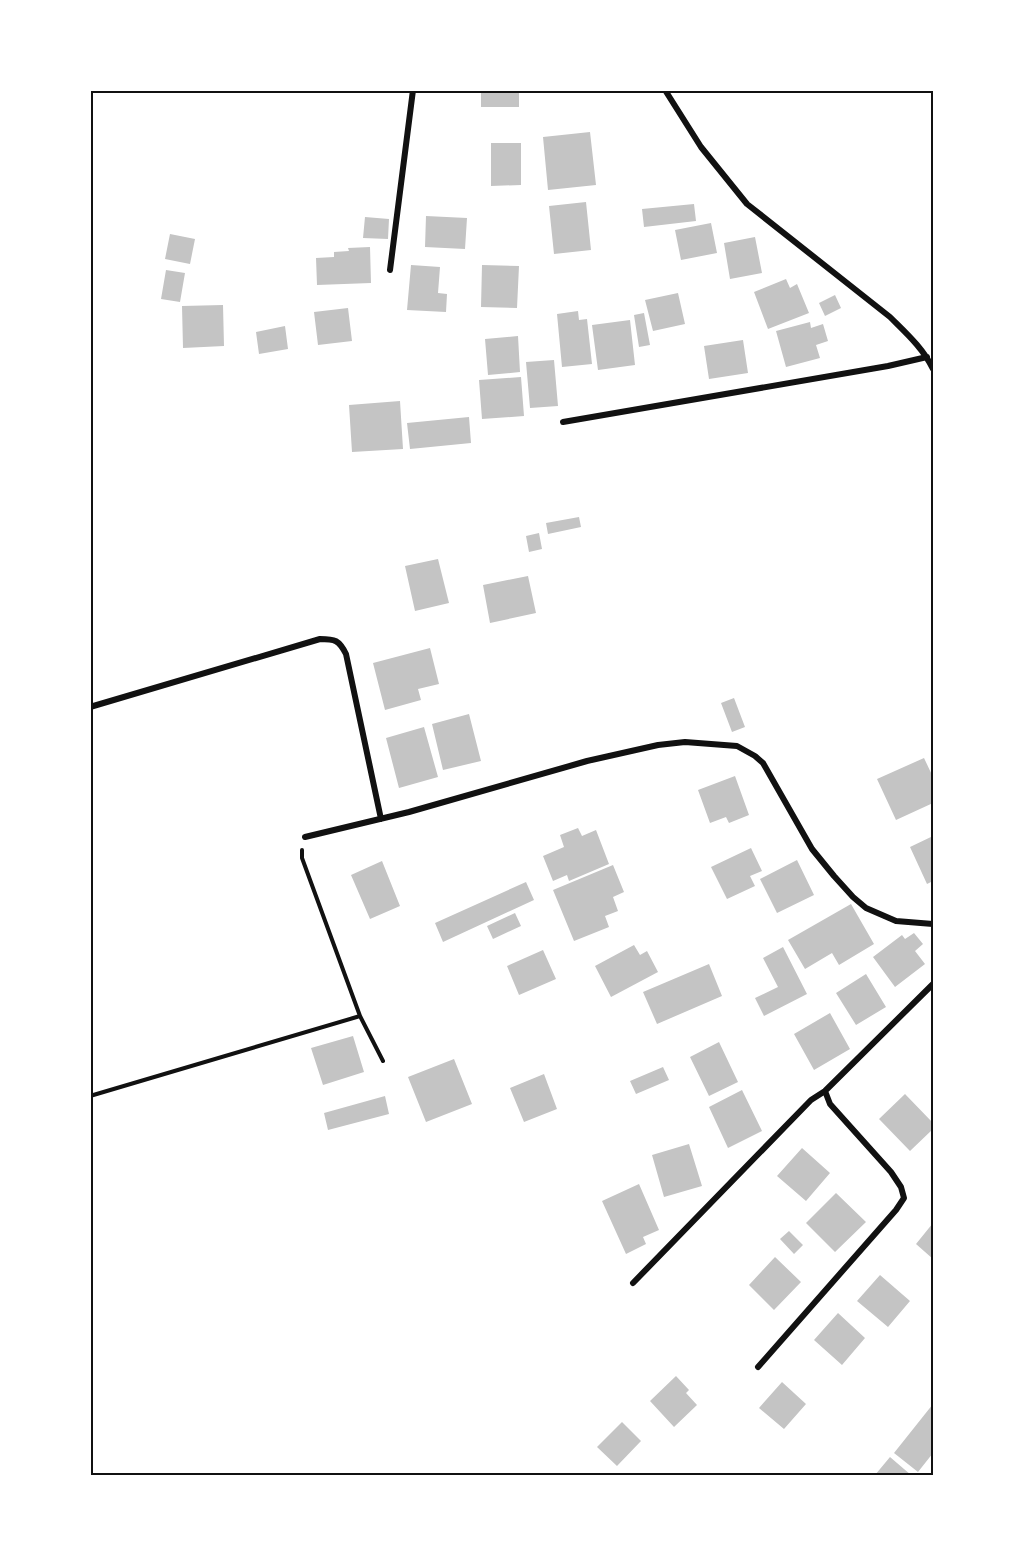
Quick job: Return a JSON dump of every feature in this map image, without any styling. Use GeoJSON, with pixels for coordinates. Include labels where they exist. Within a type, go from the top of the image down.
{"type":"FeatureCollection","features":[{"type":"Feature","properties":{"kind":"street"},"geometry":{"type":"LineString","coordinates":[[390,270],[413,90]]}},
{"type":"Feature","properties":{"kind":"street"},"geometry":{"type":"LineString","coordinates":[[665,90],[701,147],[747,204],[890,317],[912,338],[933,369]]}},
{"type":"Feature","properties":{"kind":"street"},"geometry":{"type":"LineString","coordinates":[[563,422],[888,366],[927,357]]}},
{"type":"Feature","properties":{"kind":"street"},"geometry":{"type":"LineString","coordinates":[[90,707],[320,639],[333,639],[342,645],[346,654],[381,819]]}},
{"type":"Feature","properties":{"kind":"street"},"geometry":{"type":"LineString","coordinates":[[305,837],[459,798],[587,761],[658,746],[686,742],[736,746],[755,756],[770,772],[812,849],[834,876],[866,908],[896,921],[933,924]]}},
{"type":"Feature","properties":{"kind":"street"},"geometry":{"type":"LineString","coordinates":[[633,1283],[811,1100],[825,1090],[933,984]]}},
{"type":"Feature","properties":{"kind":"street"},"geometry":{"type":"LineString","coordinates":[[758,1367],[904,1198],[891,1172],[830,1104],[825,1090]]}},
{"type":"Feature","properties":{"kind":"path"},"geometry":{"type":"LineString","coordinates":[[305,837],[302,858],[360,1016],[383,1061]]}},
{"type":"Feature","properties":{"kind":"path"},"geometry":{"type":"LineString","coordinates":[[90,1096],[360,1016]]}},
{"type":"Feature","properties":{"kind":"building"},"geometry":{"type":"Polygon","coordinates":[[[481,90],[519,90],[519,107],[481,107],[481,90]]]}},
{"type":"Feature","properties":{"kind":"building"},"geometry":{"type":"Polygon","coordinates":[[[590,132],[596,185],[548,190],[543,137],[590,132]]]}},
{"type":"Feature","properties":{"kind":"building"},"geometry":{"type":"Polygon","coordinates":[[[491,143],[521,143],[521,185],[491,186],[491,143]]]}},
{"type":"Feature","properties":{"kind":"building"},"geometry":{"type":"Polygon","coordinates":[[[586,202],[591,250],[554,254],[549,206],[586,202]]]}},
{"type":"Feature","properties":{"kind":"building"},"geometry":{"type":"Polygon","coordinates":[[[694,204],[696,221],[644,227],[642,209],[694,204]]]}},
{"type":"Feature","properties":{"kind":"building"},"geometry":{"type":"Polygon","coordinates":[[[426,216],[467,218],[465,249],[425,247],[426,216]]]}},
{"type":"Feature","properties":{"kind":"building"},"geometry":{"type":"Polygon","coordinates":[[[365,217],[389,219],[388,239],[363,238],[365,217]]]}},
{"type":"Feature","properties":{"kind":"building"},"geometry":{"type":"Polygon","coordinates":[[[711,223],[717,253],[681,260],[675,230],[711,223]]]}},
{"type":"Feature","properties":{"kind":"building"},"geometry":{"type":"Polygon","coordinates":[[[170,234],[195,239],[190,264],[165,259],[170,234]]]}},
{"type":"Feature","properties":{"kind":"building"},"geometry":{"type":"Polygon","coordinates":[[[755,237],[762,273],[730,279],[724,243],[755,237]]]}},
{"type":"Feature","properties":{"kind":"building"},"geometry":{"type":"Polygon","coordinates":[[[370,247],[371,283],[317,285],[316,258],[334,257],[334,252],[349,251],[348,248],[370,247]]]}},
{"type":"Feature","properties":{"kind":"building"},"geometry":{"type":"Polygon","coordinates":[[[411,265],[440,267],[438,293],[447,294],[446,312],[407,310],[411,265]]]}},
{"type":"Feature","properties":{"kind":"building"},"geometry":{"type":"Polygon","coordinates":[[[482,265],[519,266],[517,308],[481,307],[482,265]]]}},
{"type":"Feature","properties":{"kind":"building"},"geometry":{"type":"Polygon","coordinates":[[[166,270],[185,273],[180,302],[161,299],[166,270]]]}},
{"type":"Feature","properties":{"kind":"building"},"geometry":{"type":"Polygon","coordinates":[[[786,279],[790,288],[797,284],[809,313],[768,329],[754,292],[786,279]]]}},
{"type":"Feature","properties":{"kind":"building"},"geometry":{"type":"Polygon","coordinates":[[[678,293],[685,324],[653,331],[645,300],[678,293]]]}},
{"type":"Feature","properties":{"kind":"building"},"geometry":{"type":"Polygon","coordinates":[[[835,295],[841,308],[825,316],[819,303],[835,295]]]}},
{"type":"Feature","properties":{"kind":"building"},"geometry":{"type":"Polygon","coordinates":[[[223,305],[224,346],[183,348],[182,306],[223,305]]]}},
{"type":"Feature","properties":{"kind":"building"},"geometry":{"type":"Polygon","coordinates":[[[348,308],[352,341],[318,345],[314,312],[348,308]]]}},
{"type":"Feature","properties":{"kind":"building"},"geometry":{"type":"Polygon","coordinates":[[[578,311],[579,320],[587,319],[592,364],[562,367],[557,314],[578,311]]]}},
{"type":"Feature","properties":{"kind":"building"},"geometry":{"type":"Polygon","coordinates":[[[644,313],[650,345],[639,347],[634,315],[644,313]]]}},
{"type":"Feature","properties":{"kind":"building"},"geometry":{"type":"Polygon","coordinates":[[[630,320],[635,365],[598,370],[592,325],[630,320]]]}},
{"type":"Feature","properties":{"kind":"building"},"geometry":{"type":"Polygon","coordinates":[[[810,322],[811,328],[823,324],[828,341],[816,345],[820,358],[786,367],[776,331],[810,322]]]}},
{"type":"Feature","properties":{"kind":"building"},"geometry":{"type":"Polygon","coordinates":[[[285,326],[288,349],[259,354],[256,332],[285,326]]]}},
{"type":"Feature","properties":{"kind":"building"},"geometry":{"type":"Polygon","coordinates":[[[518,336],[520,372],[488,375],[485,339],[518,336]]]}},
{"type":"Feature","properties":{"kind":"building"},"geometry":{"type":"Polygon","coordinates":[[[743,340],[748,373],[709,379],[704,346],[743,340]]]}},
{"type":"Feature","properties":{"kind":"building"},"geometry":{"type":"Polygon","coordinates":[[[554,360],[558,406],[530,408],[526,362],[554,360]]]}},
{"type":"Feature","properties":{"kind":"building"},"geometry":{"type":"Polygon","coordinates":[[[521,377],[524,416],[482,419],[479,380],[521,377]]]}},
{"type":"Feature","properties":{"kind":"building"},"geometry":{"type":"Polygon","coordinates":[[[400,401],[403,449],[352,452],[349,405],[400,401]]]}},
{"type":"Feature","properties":{"kind":"building"},"geometry":{"type":"Polygon","coordinates":[[[469,417],[471,443],[410,449],[407,423],[469,417]]]}},
{"type":"Feature","properties":{"kind":"building"},"geometry":{"type":"Polygon","coordinates":[[[579,517],[581,527],[548,534],[546,523],[579,517]]]}},
{"type":"Feature","properties":{"kind":"building"},"geometry":{"type":"Polygon","coordinates":[[[539,533],[542,549],[529,552],[526,536],[539,533]]]}},
{"type":"Feature","properties":{"kind":"building"},"geometry":{"type":"Polygon","coordinates":[[[438,559],[449,603],[415,611],[405,566],[438,559]]]}},
{"type":"Feature","properties":{"kind":"building"},"geometry":{"type":"Polygon","coordinates":[[[528,576],[536,613],[490,623],[483,585],[528,576]]]}},
{"type":"Feature","properties":{"kind":"building"},"geometry":{"type":"Polygon","coordinates":[[[430,648],[439,684],[418,689],[421,700],[385,710],[373,663],[430,648]]]}},
{"type":"Feature","properties":{"kind":"building"},"geometry":{"type":"Polygon","coordinates":[[[734,698],[745,727],[732,732],[721,703],[734,698]]]}},
{"type":"Feature","properties":{"kind":"building"},"geometry":{"type":"Polygon","coordinates":[[[469,714],[481,761],[443,770],[432,724],[469,714]]]}},
{"type":"Feature","properties":{"kind":"building"},"geometry":{"type":"Polygon","coordinates":[[[424,727],[438,777],[399,788],[386,738],[424,727]]]}},
{"type":"Feature","properties":{"kind":"building"},"geometry":{"type":"Polygon","coordinates":[[[924,758],[933,777],[933,803],[896,820],[877,779],[924,758]]]}},
{"type":"Feature","properties":{"kind":"building"},"geometry":{"type":"Polygon","coordinates":[[[735,776],[749,815],[729,823],[726,817],[710,823],[698,790],[735,776]]]}},
{"type":"Feature","properties":{"kind":"building"},"geometry":{"type":"Polygon","coordinates":[[[578,828],[582,836],[596,830],[609,864],[569,881],[567,875],[553,881],[543,856],[564,847],[560,835],[578,828]]]}},
{"type":"Feature","properties":{"kind":"building"},"geometry":{"type":"Polygon","coordinates":[[[933,836],[933,881],[927,884],[910,847],[933,836]]]}},
{"type":"Feature","properties":{"kind":"building"},"geometry":{"type":"Polygon","coordinates":[[[751,848],[762,871],[750,876],[755,886],[727,899],[711,867],[751,848]]]}},
{"type":"Feature","properties":{"kind":"building"},"geometry":{"type":"Polygon","coordinates":[[[797,860],[814,895],[777,913],[760,879],[797,860]]]}},
{"type":"Feature","properties":{"kind":"building"},"geometry":{"type":"Polygon","coordinates":[[[382,861],[400,906],[370,919],[351,875],[382,861]]]}},
{"type":"Feature","properties":{"kind":"building"},"geometry":{"type":"Polygon","coordinates":[[[613,865],[624,892],[613,897],[618,911],[605,916],[609,927],[574,941],[553,890],[613,865]]]}},
{"type":"Feature","properties":{"kind":"building"},"geometry":{"type":"Polygon","coordinates":[[[526,882],[534,900],[443,942],[435,923],[526,882]]]}},
{"type":"Feature","properties":{"kind":"building"},"geometry":{"type":"Polygon","coordinates":[[[851,904],[874,944],[839,965],[832,953],[805,969],[788,940],[851,904]]]}},
{"type":"Feature","properties":{"kind":"building"},"geometry":{"type":"Polygon","coordinates":[[[515,913],[521,926],[493,939],[487,926],[515,913]]]}},
{"type":"Feature","properties":{"kind":"building"},"geometry":{"type":"Polygon","coordinates":[[[914,933],[923,944],[915,951],[925,964],[895,987],[873,957],[902,935],[905,939],[914,933]]]}},
{"type":"Feature","properties":{"kind":"building"},"geometry":{"type":"Polygon","coordinates":[[[634,945],[640,955],[647,951],[658,972],[611,997],[595,966],[634,945]]]}},
{"type":"Feature","properties":{"kind":"building"},"geometry":{"type":"Polygon","coordinates":[[[783,947],[807,994],[764,1016],[755,998],[778,987],[763,958],[783,947]]]}},
{"type":"Feature","properties":{"kind":"building"},"geometry":{"type":"Polygon","coordinates":[[[543,950],[556,979],[519,995],[507,966],[543,950]]]}},
{"type":"Feature","properties":{"kind":"building"},"geometry":{"type":"Polygon","coordinates":[[[709,964],[722,996],[657,1024],[643,992],[709,964]]]}},
{"type":"Feature","properties":{"kind":"building"},"geometry":{"type":"Polygon","coordinates":[[[866,974],[886,1007],[856,1025],[836,993],[866,974]]]}},
{"type":"Feature","properties":{"kind":"building"},"geometry":{"type":"Polygon","coordinates":[[[830,1013],[850,1049],[814,1070],[794,1034],[830,1013]]]}},
{"type":"Feature","properties":{"kind":"building"},"geometry":{"type":"Polygon","coordinates":[[[353,1036],[364,1072],[323,1085],[311,1048],[353,1036]]]}},
{"type":"Feature","properties":{"kind":"building"},"geometry":{"type":"Polygon","coordinates":[[[719,1042],[738,1082],[709,1096],[690,1057],[719,1042]]]}},
{"type":"Feature","properties":{"kind":"building"},"geometry":{"type":"Polygon","coordinates":[[[454,1059],[472,1104],[426,1122],[408,1077],[454,1059]]]}},
{"type":"Feature","properties":{"kind":"building"},"geometry":{"type":"Polygon","coordinates":[[[663,1067],[669,1080],[636,1094],[630,1081],[663,1067]]]}},
{"type":"Feature","properties":{"kind":"building"},"geometry":{"type":"Polygon","coordinates":[[[544,1074],[557,1109],[524,1122],[510,1088],[544,1074]]]}},
{"type":"Feature","properties":{"kind":"building"},"geometry":{"type":"Polygon","coordinates":[[[742,1090],[762,1131],[728,1148],[709,1107],[742,1090]]]}},
{"type":"Feature","properties":{"kind":"building"},"geometry":{"type":"Polygon","coordinates":[[[905,1094],[933,1123],[933,1129],[910,1151],[879,1119],[905,1094]]]}},
{"type":"Feature","properties":{"kind":"building"},"geometry":{"type":"Polygon","coordinates":[[[385,1096],[389,1114],[328,1130],[324,1113],[385,1096]]]}},
{"type":"Feature","properties":{"kind":"building"},"geometry":{"type":"Polygon","coordinates":[[[689,1144],[702,1186],[664,1197],[652,1155],[689,1144]]]}},
{"type":"Feature","properties":{"kind":"building"},"geometry":{"type":"Polygon","coordinates":[[[802,1148],[830,1173],[806,1201],[777,1176],[802,1148]]]}},
{"type":"Feature","properties":{"kind":"building"},"geometry":{"type":"Polygon","coordinates":[[[639,1184],[659,1230],[643,1237],[646,1244],[626,1254],[602,1201],[639,1184]]]}},
{"type":"Feature","properties":{"kind":"building"},"geometry":{"type":"Polygon","coordinates":[[[836,1193],[866,1222],[835,1252],[806,1223],[836,1193]]]}},
{"type":"Feature","properties":{"kind":"building"},"geometry":{"type":"Polygon","coordinates":[[[933,1223],[933,1259],[916,1244],[933,1223]]]}},
{"type":"Feature","properties":{"kind":"building"},"geometry":{"type":"Polygon","coordinates":[[[789,1231],[803,1245],[794,1254],[780,1239],[789,1231]]]}},
{"type":"Feature","properties":{"kind":"building"},"geometry":{"type":"Polygon","coordinates":[[[775,1257],[801,1282],[774,1310],[749,1285],[775,1257]]]}},
{"type":"Feature","properties":{"kind":"building"},"geometry":{"type":"Polygon","coordinates":[[[880,1275],[910,1301],[888,1327],[857,1301],[880,1275]]]}},
{"type":"Feature","properties":{"kind":"building"},"geometry":{"type":"Polygon","coordinates":[[[838,1313],[865,1338],[842,1365],[814,1340],[838,1313]]]}},
{"type":"Feature","properties":{"kind":"building"},"geometry":{"type":"Polygon","coordinates":[[[676,1376],[689,1390],[686,1393],[697,1405],[674,1427],[650,1401],[676,1376]]]}},
{"type":"Feature","properties":{"kind":"building"},"geometry":{"type":"Polygon","coordinates":[[[782,1382],[806,1404],[784,1429],[759,1408],[782,1382]]]}},
{"type":"Feature","properties":{"kind":"building"},"geometry":{"type":"Polygon","coordinates":[[[933,1404],[933,1453],[918,1472],[894,1453],[933,1404]]]}},
{"type":"Feature","properties":{"kind":"building"},"geometry":{"type":"Polygon","coordinates":[[[622,1422],[641,1441],[617,1466],[597,1447],[622,1422]]]}},
{"type":"Feature","properties":{"kind":"building"},"geometry":{"type":"Polygon","coordinates":[[[890,1457],[911,1475],[875,1475],[890,1457]]]}}]}
